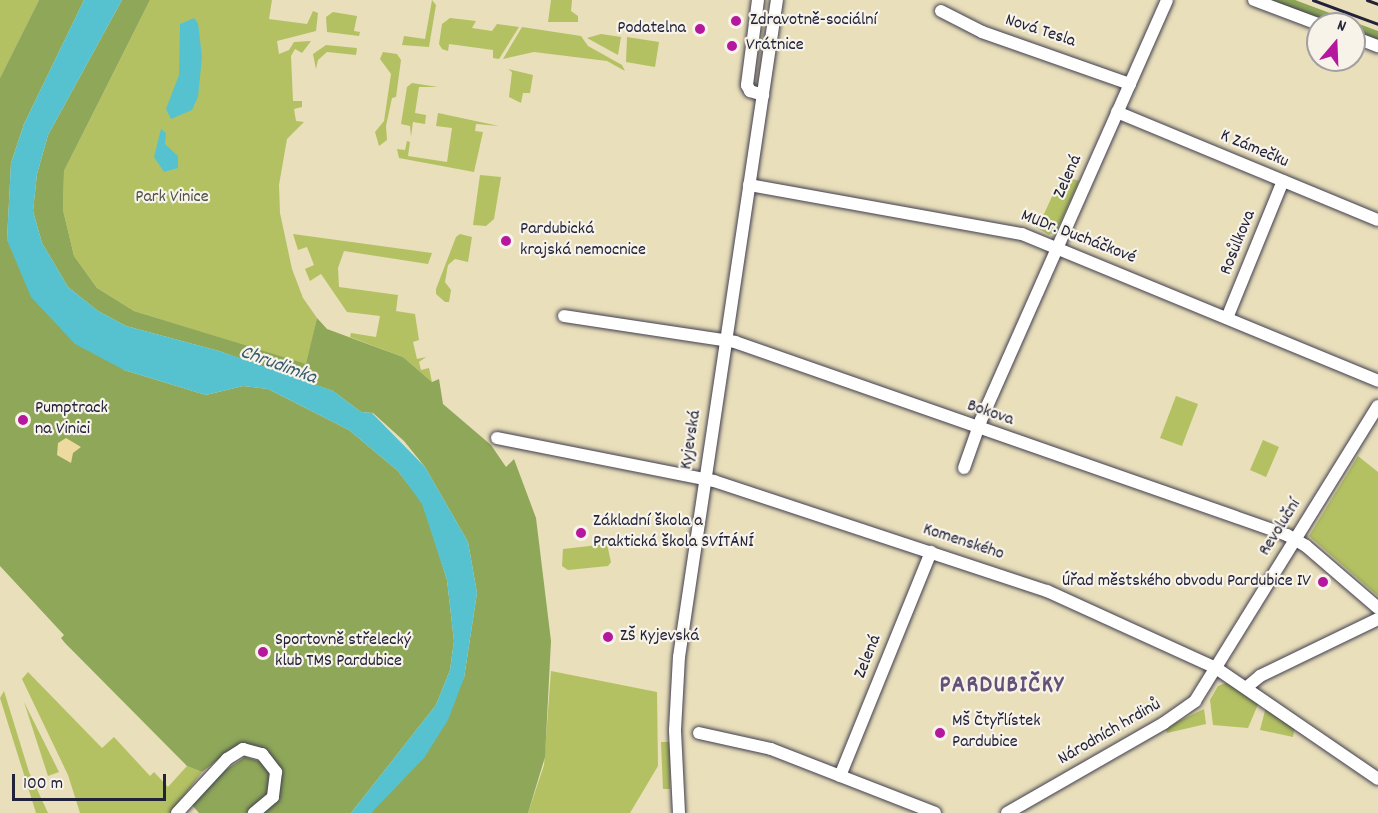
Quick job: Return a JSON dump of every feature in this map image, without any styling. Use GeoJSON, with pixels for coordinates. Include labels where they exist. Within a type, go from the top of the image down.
{"type":"FeatureCollection","features":[{"type":"Feature","properties":{"kind":"street"},"geometry":{"type":"LineString","coordinates":[[758,0],[749,63],[748,88],[763,95]]}},
{"type":"Feature","properties":{"kind":"street","name":"Kyjevská"},"geometry":{"type":"LineString","coordinates":[[679,813],[676,685],[777,0]]}},
{"type":"Feature","properties":{"kind":"street","name":"Zelená"},"geometry":{"type":"LineString","coordinates":[[964,468],[978,429],[1167,0]]}},
{"type":"Feature","properties":{"kind":"street"},"geometry":{"type":"LineString","coordinates":[[1254,0],[1306,20]]}},
{"type":"Feature","properties":{"kind":"street","name":"Nová Tesla"},"geometry":{"type":"LineString","coordinates":[[941,11],[982,32],[1130,84]]}},
{"type":"Feature","properties":{"kind":"street"},"geometry":{"type":"LineString","coordinates":[[749,63],[768,66]]}},
{"type":"Feature","properties":{"kind":"street","name":"K Zámečku"},"geometry":{"type":"LineString","coordinates":[[1117,112],[1378,220]]}},
{"type":"Feature","properties":{"kind":"street","name":"Rosůlkova"},"geometry":{"type":"LineString","coordinates":[[1227,318],[1283,181]]}},
{"type":"Feature","properties":{"kind":"street","name":"MUDr. Ducháčkové"},"geometry":{"type":"LineString","coordinates":[[748,185],[1006,230],[1058,248],[1378,381]]}},
{"type":"Feature","properties":{"kind":"street","name":"Bokova"},"geometry":{"type":"LineString","coordinates":[[564,316],[726,339],[1296,539],[1378,609]]}},
{"type":"Feature","properties":{"kind":"street","name":"Revoluční"},"geometry":{"type":"LineString","coordinates":[[1216,668],[1378,406]]}},
{"type":"Feature","properties":{"kind":"street","name":"Komenského"},"geometry":{"type":"LineString","coordinates":[[497,438],[705,478],[1047,591],[1216,668],[1378,779]]}},
{"type":"Feature","properties":{"kind":"street","name":"Zelená"},"geometry":{"type":"LineString","coordinates":[[840,776],[931,552]]}},
{"type":"Feature","properties":{"kind":"street"},"geometry":{"type":"LineString","coordinates":[[1246,687],[1260,676],[1378,619]]}},
{"type":"Feature","properties":{"kind":"street","name":"Národních hrdinů"},"geometry":{"type":"LineString","coordinates":[[1007,813],[1173,718],[1199,697],[1216,668]]}},
{"type":"Feature","properties":{"kind":"street"},"geometry":{"type":"LineString","coordinates":[[699,734],[771,749],[935,813]]}},
{"type":"Feature","properties":{"kind":"street"},"geometry":{"type":"LineString","coordinates":[[177,813],[227,759],[243,749],[262,754],[276,772],[273,796],[254,813]]}},
{"type":"Feature","properties":{"kind":"street","name":"Kyjevská"},"geometry":{"type":"LineString","coordinates":[[678,792],[684,813]]}},
{"type":"Feature","properties":{"kind":"green space"},"geometry":{"type":"Polygon","coordinates":[[[0,0],[39,0],[0,78],[0,0]]]}},
{"type":"Feature","properties":{"kind":"green space"},"geometry":{"type":"Polygon","coordinates":[[[39,0],[84,0],[24,124],[11,163],[7,240],[124,370],[206,395],[243,386],[268,389],[349,430],[398,471],[423,504],[447,580],[454,641],[450,670],[436,705],[351,813],[258,813],[273,803],[279,769],[272,756],[260,748],[229,751],[202,772],[187,766],[65,643],[61,638],[64,635],[0,566],[0,78],[39,0]]]}},
{"type":"Feature","properties":{"kind":"green space"},"geometry":{"type":"Polygon","coordinates":[[[122,0],[150,0],[64,171],[63,210],[74,256],[97,288],[134,311],[306,364],[317,318],[327,329],[403,357],[432,382],[439,379],[443,404],[491,445],[506,467],[514,459],[536,518],[551,641],[545,757],[528,813],[371,813],[464,678],[477,593],[468,542],[425,467],[404,441],[373,413],[361,412],[333,391],[219,351],[126,326],[98,311],[68,287],[42,243],[33,211],[37,174],[48,135],[122,0]]]}},
{"type":"Feature","properties":{"kind":"green space","name":"Park Vinice"},"geometry":{"type":"Polygon","coordinates":[[[150,0],[272,0],[269,19],[307,24],[313,11],[318,13],[316,31],[277,41],[279,54],[289,50],[294,42],[311,41],[302,53],[295,49],[291,56],[293,101],[302,101],[302,107],[294,109],[296,121],[304,122],[287,139],[279,185],[280,213],[292,269],[303,298],[317,318],[307,365],[134,311],[97,288],[74,256],[63,210],[64,171],[150,0]]]}},
{"type":"Feature","properties":{"kind":"green space"},"geometry":{"type":"Polygon","coordinates":[[[432,0],[436,5],[429,47],[402,45],[404,36],[425,39],[432,0]]]}},
{"type":"Feature","properties":{"kind":"green space"},"geometry":{"type":"Polygon","coordinates":[[[551,0],[572,0],[571,11],[578,16],[578,22],[548,22],[551,0]]]}},
{"type":"Feature","properties":{"kind":"green space"},"geometry":{"type":"Polygon","coordinates":[[[1268,0],[1295,0],[1327,12],[1306,12],[1306,14],[1268,0]]]}},
{"type":"Feature","properties":{"kind":"green space"},"geometry":{"type":"Polygon","coordinates":[[[333,12],[357,16],[354,31],[360,32],[359,36],[327,32],[326,17],[333,12]]]}},
{"type":"Feature","properties":{"kind":"green space"},"geometry":{"type":"Polygon","coordinates":[[[450,18],[476,21],[472,28],[492,31],[497,24],[519,27],[499,59],[493,58],[493,50],[449,44],[448,51],[442,49],[439,44],[442,24],[450,18]]]}},
{"type":"Feature","properties":{"kind":"green space"},"geometry":{"type":"Polygon","coordinates":[[[522,27],[581,36],[588,46],[622,65],[625,71],[607,61],[534,52],[503,59],[522,27]]]}},
{"type":"Feature","properties":{"kind":"green space"},"geometry":{"type":"Polygon","coordinates":[[[1366,27],[1378,31],[1378,40],[1366,36],[1366,27]]]}},
{"type":"Feature","properties":{"kind":"green space"},"geometry":{"type":"Polygon","coordinates":[[[601,34],[621,37],[618,55],[587,38],[601,34]]]}},
{"type":"Feature","properties":{"kind":"green space"},"geometry":{"type":"Polygon","coordinates":[[[627,37],[659,42],[655,67],[626,62],[627,37]]]}},
{"type":"Feature","properties":{"kind":"green space"},"geometry":{"type":"Polygon","coordinates":[[[326,45],[357,48],[356,55],[327,52],[318,60],[316,69],[313,54],[326,45]]]}},
{"type":"Feature","properties":{"kind":"green space"},"geometry":{"type":"Polygon","coordinates":[[[383,52],[397,54],[401,60],[396,97],[392,98],[386,126],[387,140],[379,146],[375,132],[384,121],[391,74],[380,59],[383,52]]]}},
{"type":"Feature","properties":{"kind":"green space"},"geometry":{"type":"Polygon","coordinates":[[[508,69],[533,75],[530,93],[523,93],[521,103],[509,97],[512,72],[508,69]]]}},
{"type":"Feature","properties":{"kind":"green space"},"geometry":{"type":"Polygon","coordinates":[[[412,83],[438,87],[419,87],[415,113],[426,115],[425,124],[413,122],[411,137],[410,126],[401,124],[407,87],[412,83]]]}},
{"type":"Feature","properties":{"kind":"green space"},"geometry":{"type":"Polygon","coordinates":[[[438,113],[499,126],[476,124],[475,131],[483,132],[474,172],[399,158],[397,149],[405,150],[407,141],[410,142],[408,156],[447,162],[452,128],[436,126],[438,113]]]}},
{"type":"Feature","properties":{"kind":"green space"},"geometry":{"type":"Polygon","coordinates":[[[480,175],[501,177],[494,219],[486,226],[473,225],[480,175]]]}},
{"type":"Feature","properties":{"kind":"green space"},"geometry":{"type":"Polygon","coordinates":[[[1062,175],[1079,181],[1056,232],[1049,235],[1032,225],[1037,214],[1043,216],[1062,175]]]}},
{"type":"Feature","properties":{"kind":"green space"},"geometry":{"type":"Polygon","coordinates":[[[293,234],[432,253],[428,264],[344,251],[338,268],[339,287],[398,295],[396,311],[415,314],[419,340],[413,342],[417,359],[426,357],[419,362],[421,370],[429,368],[432,382],[403,357],[350,337],[351,333],[376,337],[380,316],[347,312],[321,274],[310,281],[305,269],[314,265],[307,247],[298,250],[293,234]]]}},
{"type":"Feature","properties":{"kind":"green space"},"geometry":{"type":"Polygon","coordinates":[[[460,234],[472,237],[468,262],[455,259],[448,265],[445,282],[451,290],[449,302],[445,302],[436,294],[436,289],[456,237],[460,234]]]}},
{"type":"Feature","properties":{"kind":"green space"},"geometry":{"type":"Polygon","coordinates":[[[1176,396],[1198,404],[1182,446],[1160,438],[1176,396]]]}},
{"type":"Feature","properties":{"kind":"green space"},"geometry":{"type":"Polygon","coordinates":[[[1263,440],[1279,447],[1266,477],[1250,470],[1263,440]]]}},
{"type":"Feature","properties":{"kind":"green space"},"geometry":{"type":"Polygon","coordinates":[[[1358,456],[1378,472],[1378,596],[1309,536],[1358,456]]]}},
{"type":"Feature","properties":{"kind":"green space"},"geometry":{"type":"Polygon","coordinates":[[[607,544],[611,562],[608,566],[568,570],[562,566],[563,549],[607,544]]]}},
{"type":"Feature","properties":{"kind":"green space"},"geometry":{"type":"Polygon","coordinates":[[[551,671],[657,692],[658,766],[630,813],[528,813],[544,765],[551,671]]]}},
{"type":"Feature","properties":{"kind":"green space"},"geometry":{"type":"Polygon","coordinates":[[[28,672],[102,748],[114,737],[150,776],[154,772],[168,787],[187,766],[202,772],[171,813],[80,813],[68,775],[22,679],[28,672]]]}},
{"type":"Feature","properties":{"kind":"green space"},"geometry":{"type":"Polygon","coordinates":[[[1226,683],[1259,702],[1248,728],[1213,725],[1210,700],[1218,686],[1226,683]]]}},
{"type":"Feature","properties":{"kind":"green space"},"geometry":{"type":"Polygon","coordinates":[[[4,691],[29,772],[48,813],[36,813],[0,698],[4,691]]]}},
{"type":"Feature","properties":{"kind":"green space"},"geometry":{"type":"Polygon","coordinates":[[[24,702],[59,772],[48,776],[24,702]]]}},
{"type":"Feature","properties":{"kind":"green space"},"geometry":{"type":"Polygon","coordinates":[[[1266,707],[1295,726],[1293,737],[1260,730],[1266,707]]]}},
{"type":"Feature","properties":{"kind":"green space"},"geometry":{"type":"Polygon","coordinates":[[[1204,709],[1206,724],[1167,733],[1165,728],[1204,709]]]}},
{"type":"Feature","properties":{"kind":"green space"},"geometry":{"type":"Polygon","coordinates":[[[661,742],[670,742],[670,789],[663,789],[661,742]]]}},
{"type":"Feature","properties":{"kind":"green space"},"geometry":{"type":"Polygon","coordinates":[[[245,757],[265,763],[273,779],[272,791],[259,806],[246,813],[199,813],[191,804],[221,773],[245,757]]]}},
{"type":"Feature","properties":{"kind":"sand"},"geometry":{"type":"Polygon","coordinates":[[[66,438],[81,447],[73,453],[71,463],[57,455],[58,443],[66,438]]]}},
{"type":"Feature","properties":{"kind":"water"},"geometry":{"type":"Polygon","coordinates":[[[84,0],[122,0],[48,135],[37,174],[33,211],[42,243],[68,287],[98,311],[126,326],[219,351],[287,374],[333,391],[361,412],[372,413],[425,467],[468,542],[477,593],[464,678],[448,720],[424,758],[371,813],[351,813],[436,705],[450,670],[454,641],[447,580],[422,504],[398,471],[349,430],[268,389],[243,386],[206,395],[124,370],[75,344],[31,297],[7,240],[11,163],[24,124],[84,0]]]}},
{"type":"Feature","properties":{"kind":"water"},"geometry":{"type":"Polygon","coordinates":[[[194,18],[198,23],[202,57],[198,97],[192,110],[171,119],[166,109],[179,75],[180,24],[194,18]]]}},
{"type":"Feature","properties":{"kind":"water"},"geometry":{"type":"Polygon","coordinates":[[[161,129],[166,133],[165,144],[178,156],[178,168],[164,172],[154,157],[161,129]]]}},
{"type":"Feature","properties":{"kind":"railway"},"geometry":{"type":"LineString","coordinates":[[1313,0],[1378,24]]}},
{"type":"Feature","properties":{"kind":"railway"},"geometry":{"type":"LineString","coordinates":[[1367,0],[1378,4]]}},
{"type":"Feature","properties":{"kind":"place","name":"Zdravotně-sociální"},"geometry":{"type":"Point","coordinates":[736,21]}},
{"type":"Feature","properties":{"kind":"place","name":"Podatelna"},"geometry":{"type":"Point","coordinates":[700,29]}},
{"type":"Feature","properties":{"kind":"place","name":"Vrátnice"},"geometry":{"type":"Point","coordinates":[732,46]}},
{"type":"Feature","properties":{"kind":"place","name":"Pardubická krajská nemocnice"},"geometry":{"type":"Point","coordinates":[506,241]}},
{"type":"Feature","properties":{"kind":"place","name":"Pumptrack na Vinici"},"geometry":{"type":"Point","coordinates":[23,420]}},
{"type":"Feature","properties":{"kind":"place","name":"Základní škola a Praktická škola SVÍTÁNÍ"},"geometry":{"type":"Point","coordinates":[581,533]}},
{"type":"Feature","properties":{"kind":"place","name":"Úřad městského obvodu Pardubice IV"},"geometry":{"type":"Point","coordinates":[1323,582]}},
{"type":"Feature","properties":{"kind":"place","name":"ZŠ Kyjevská"},"geometry":{"type":"Point","coordinates":[608,637]}},
{"type":"Feature","properties":{"kind":"place","name":"Sportovně střelecký klub TMS Pardubice"},"geometry":{"type":"Point","coordinates":[263,652]}},
{"type":"Feature","properties":{"kind":"place","name":"MŠ Čtyřlístek Pardubice"},"geometry":{"type":"Point","coordinates":[940,733]}},
{"type":"Feature","properties":{"kind":"district","name":"PARDUBIČKY"},"geometry":{"type":"Point","coordinates":[1002,687]}},
{"type":"Feature","properties":{"kind":"water label","name":"Chrudimka"},"geometry":{"type":"Point","coordinates":[278,366]}}]}
